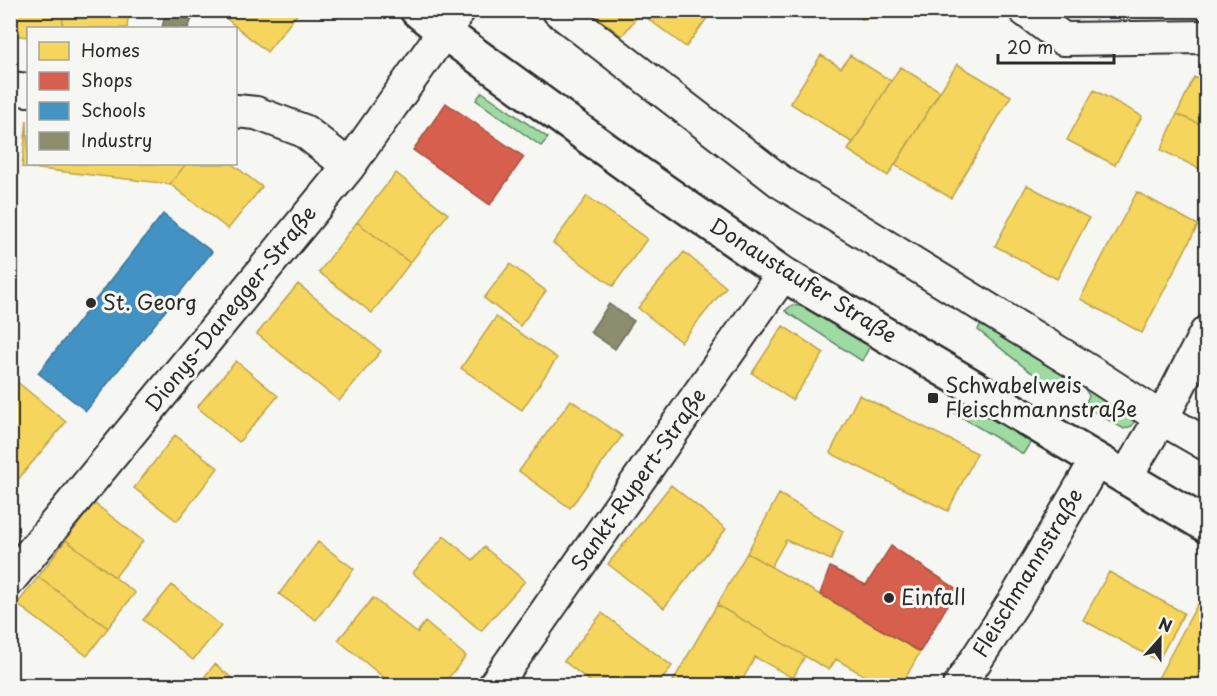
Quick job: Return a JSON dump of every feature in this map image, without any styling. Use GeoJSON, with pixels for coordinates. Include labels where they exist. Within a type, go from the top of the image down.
{"type":"FeatureCollection","features":[{"type":"Feature","properties":{"kind":"main road","name":"Donaustaufer Straße"},"geometry":{"type":"LineString","coordinates":[[417,10],[452,21],[638,173],[783,274],[1206,525]]}},
{"type":"Feature","properties":{"kind":"street"},"geometry":{"type":"LineString","coordinates":[[558,10],[781,182],[1206,444]]}},
{"type":"Feature","properties":{"kind":"street"},"geometry":{"type":"LineString","coordinates":[[1025,10],[1063,39],[1206,37]]}},
{"type":"Feature","properties":{"kind":"street","name":"Dionys-Danegger-Straße"},"geometry":{"type":"LineString","coordinates":[[10,579],[348,166],[452,21]]}},
{"type":"Feature","properties":{"kind":"street"},"geometry":{"type":"LineString","coordinates":[[10,88],[27,90]]}},
{"type":"Feature","properties":{"kind":"street"},"geometry":{"type":"LineString","coordinates":[[237,111],[256,113],[304,131],[348,166]]}},
{"type":"Feature","properties":{"kind":"street","name":"Sankt-Rupert-Straße"},"geometry":{"type":"LineString","coordinates":[[494,686],[783,274]]}},
{"type":"Feature","properties":{"kind":"street"},"geometry":{"type":"LineString","coordinates":[[1125,478],[1161,418],[1206,333]]}},
{"type":"Feature","properties":{"kind":"street","name":"Fleischmannstraße"},"geometry":{"type":"LineString","coordinates":[[959,686],[1015,600],[1096,461]]}},
{"type":"Feature","properties":{"kind":"green space"},"geometry":{"type":"Polygon","coordinates":[[[482,92],[548,138],[541,146],[476,100],[482,92]]]}},
{"type":"Feature","properties":{"kind":"green space"},"geometry":{"type":"Polygon","coordinates":[[[792,305],[813,308],[871,344],[862,361],[785,311],[792,305]]]}},
{"type":"Feature","properties":{"kind":"green space"},"geometry":{"type":"Polygon","coordinates":[[[980,325],[1035,356],[1071,364],[1059,388],[1029,371],[978,330],[980,325]]]}},
{"type":"Feature","properties":{"kind":"green space"},"geometry":{"type":"Polygon","coordinates":[[[1091,377],[1136,418],[1132,426],[1124,429],[1084,406],[1089,396],[1085,389],[1091,377]]]}},
{"type":"Feature","properties":{"kind":"green space"},"geometry":{"type":"Polygon","coordinates":[[[963,395],[1034,437],[1023,454],[953,412],[963,395]]]}},
{"type":"Feature","properties":{"kind":"building: Homes"},"geometry":{"type":"Polygon","coordinates":[[[10,10],[64,10],[62,27],[27,27],[27,37],[10,35],[10,10]]]}},
{"type":"Feature","properties":{"kind":"building: Homes"},"geometry":{"type":"Polygon","coordinates":[[[64,10],[129,10],[127,27],[62,27],[64,10]]]}},
{"type":"Feature","properties":{"kind":"building: Homes"},"geometry":{"type":"Polygon","coordinates":[[[216,10],[296,10],[299,12],[267,52],[216,10]]]}},
{"type":"Feature","properties":{"kind":"building: Homes"},"geometry":{"type":"Polygon","coordinates":[[[587,10],[713,10],[686,47],[640,13],[622,36],[587,10]]]}},
{"type":"Feature","properties":{"kind":"building: Homes"},"geometry":{"type":"Polygon","coordinates":[[[860,10],[933,10],[933,12],[861,19],[860,10]]]}},
{"type":"Feature","properties":{"kind":"building: Homes"},"geometry":{"type":"Polygon","coordinates":[[[821,55],[841,68],[850,55],[891,81],[853,143],[790,103],[821,55]]]}},
{"type":"Feature","properties":{"kind":"building: Homes"},"geometry":{"type":"Polygon","coordinates":[[[957,64],[1011,96],[951,198],[895,165],[957,64]]]}},
{"type":"Feature","properties":{"kind":"building: Homes"},"geometry":{"type":"Polygon","coordinates":[[[900,67],[940,91],[888,176],[848,150],[900,67]]]}},
{"type":"Feature","properties":{"kind":"building: Homes"},"geometry":{"type":"Polygon","coordinates":[[[1194,77],[1206,83],[1206,127],[1177,114],[1194,77]]]}},
{"type":"Feature","properties":{"kind":"building: Homes"},"geometry":{"type":"Polygon","coordinates":[[[1094,90],[1142,116],[1115,165],[1067,140],[1094,90]]]}},
{"type":"Feature","properties":{"kind":"building: Homes"},"geometry":{"type":"Polygon","coordinates":[[[1177,114],[1206,127],[1206,172],[1161,150],[1177,114]]]}},
{"type":"Feature","properties":{"kind":"building: Homes"},"geometry":{"type":"Polygon","coordinates":[[[27,120],[27,165],[185,165],[170,184],[22,167],[27,120]]]}},
{"type":"Feature","properties":{"kind":"building: Homes"},"geometry":{"type":"Polygon","coordinates":[[[185,165],[233,165],[262,187],[228,229],[170,184],[185,165]]]}},
{"type":"Feature","properties":{"kind":"building: Homes"},"geometry":{"type":"Polygon","coordinates":[[[396,173],[448,214],[410,263],[357,222],[396,173]]]}},
{"type":"Feature","properties":{"kind":"building: Homes"},"geometry":{"type":"Polygon","coordinates":[[[1027,185],[1089,218],[1057,279],[995,246],[1027,185]]]}},
{"type":"Feature","properties":{"kind":"building: Homes"},"geometry":{"type":"Polygon","coordinates":[[[1137,192],[1198,225],[1142,333],[1080,299],[1137,192]]]}},
{"type":"Feature","properties":{"kind":"building: Homes"},"geometry":{"type":"Polygon","coordinates":[[[587,196],[647,239],[613,286],[553,243],[587,196]]]}},
{"type":"Feature","properties":{"kind":"building: Homes"},"geometry":{"type":"Polygon","coordinates":[[[357,222],[410,263],[372,313],[319,272],[357,222]]]}},
{"type":"Feature","properties":{"kind":"building: Homes"},"geometry":{"type":"Polygon","coordinates":[[[684,252],[726,287],[681,342],[638,308],[684,252]]]}},
{"type":"Feature","properties":{"kind":"building: Homes"},"geometry":{"type":"Polygon","coordinates":[[[510,264],[546,291],[520,326],[484,298],[510,264]]]}},
{"type":"Feature","properties":{"kind":"building: Homes"},"geometry":{"type":"Polygon","coordinates":[[[298,284],[381,351],[339,401],[257,334],[298,284]]]}},
{"type":"Feature","properties":{"kind":"building: Homes"},"geometry":{"type":"Polygon","coordinates":[[[496,317],[557,358],[522,410],[461,368],[496,317]]]}},
{"type":"Feature","properties":{"kind":"building: Homes"},"geometry":{"type":"Polygon","coordinates":[[[783,326],[824,353],[792,400],[752,373],[783,326]]]}},
{"type":"Feature","properties":{"kind":"building: Homes"},"geometry":{"type":"Polygon","coordinates":[[[236,361],[278,396],[239,442],[197,407],[236,361]]]}},
{"type":"Feature","properties":{"kind":"building: Homes"},"geometry":{"type":"Polygon","coordinates":[[[10,376],[66,422],[10,489],[10,376]]]}},
{"type":"Feature","properties":{"kind":"building: Homes"},"geometry":{"type":"Polygon","coordinates":[[[859,395],[977,453],[948,511],[830,453],[859,395]]]}},
{"type":"Feature","properties":{"kind":"building: Homes"},"geometry":{"type":"Polygon","coordinates":[[[571,400],[622,436],[570,508],[519,471],[571,400]]]}},
{"type":"Feature","properties":{"kind":"building: Homes"},"geometry":{"type":"Polygon","coordinates":[[[175,435],[218,468],[177,521],[134,488],[175,435]]]}},
{"type":"Feature","properties":{"kind":"building: Homes"},"geometry":{"type":"Polygon","coordinates":[[[671,485],[726,529],[664,608],[608,564],[671,485]]]}},
{"type":"Feature","properties":{"kind":"building: Homes"},"geometry":{"type":"Polygon","coordinates":[[[779,494],[843,531],[831,560],[786,540],[771,567],[747,553],[779,494]]]}},
{"type":"Feature","properties":{"kind":"building: Homes"},"geometry":{"type":"Polygon","coordinates":[[[94,503],[143,541],[115,577],[66,540],[94,503]]]}},
{"type":"Feature","properties":{"kind":"building: Homes"},"geometry":{"type":"Polygon","coordinates":[[[444,536],[473,560],[484,547],[525,581],[481,631],[413,573],[444,536]]]}},
{"type":"Feature","properties":{"kind":"building: Homes"},"geometry":{"type":"Polygon","coordinates":[[[66,540],[135,593],[108,628],[38,577],[66,540]]]}},
{"type":"Feature","properties":{"kind":"building: Homes"},"geometry":{"type":"Polygon","coordinates":[[[318,542],[354,569],[316,620],[279,594],[318,542]]]}},
{"type":"Feature","properties":{"kind":"building: Homes"},"geometry":{"type":"Polygon","coordinates":[[[747,553],[920,652],[901,686],[882,686],[836,659],[829,670],[717,605],[747,553]]]}},
{"type":"Feature","properties":{"kind":"building: Homes"},"geometry":{"type":"Polygon","coordinates":[[[1109,572],[1184,613],[1158,661],[1083,620],[1109,572]]]}},
{"type":"Feature","properties":{"kind":"building: Homes"},"geometry":{"type":"Polygon","coordinates":[[[38,577],[108,628],[87,656],[17,604],[38,577]]]}},
{"type":"Feature","properties":{"kind":"building: Homes"},"geometry":{"type":"Polygon","coordinates":[[[172,585],[221,626],[193,660],[143,620],[172,585]]]}},
{"type":"Feature","properties":{"kind":"building: Homes"},"geometry":{"type":"Polygon","coordinates":[[[373,598],[417,633],[425,622],[466,656],[442,686],[394,686],[338,640],[373,598]]]}},
{"type":"Feature","properties":{"kind":"building: Homes"},"geometry":{"type":"Polygon","coordinates":[[[717,605],[805,656],[793,678],[755,657],[739,686],[680,686],[673,681],[717,605]]]}},
{"type":"Feature","properties":{"kind":"building: Homes"},"geometry":{"type":"Polygon","coordinates":[[[1197,605],[1206,610],[1206,686],[1154,686],[1197,605]]]}},
{"type":"Feature","properties":{"kind":"building: Homes"},"geometry":{"type":"Polygon","coordinates":[[[602,613],[672,666],[657,686],[596,686],[564,661],[602,613]]]}},
{"type":"Feature","properties":{"kind":"building: Homes"},"geometry":{"type":"Polygon","coordinates":[[[215,664],[241,686],[197,686],[215,664]]]}},
{"type":"Feature","properties":{"kind":"building: Shops"},"geometry":{"type":"Polygon","coordinates":[[[446,103],[524,157],[490,205],[413,150],[446,103]]]}},
{"type":"Feature","properties":{"kind":"building: Shops","name":"Einfall"},"geometry":{"type":"Polygon","coordinates":[[[891,546],[957,589],[920,652],[820,594],[830,567],[866,585],[891,546]]]}},
{"type":"Feature","properties":{"kind":"building: Schools"},"geometry":{"type":"Polygon","coordinates":[[[163,214],[212,252],[86,411],[38,373],[163,214]]]}},
{"type":"Feature","properties":{"kind":"building: Industry"},"geometry":{"type":"Polygon","coordinates":[[[166,10],[196,10],[188,27],[162,27],[166,10]]]}},
{"type":"Feature","properties":{"kind":"building: Industry"},"geometry":{"type":"Polygon","coordinates":[[[609,304],[634,321],[615,349],[590,332],[609,304]]]}},
{"type":"Feature","properties":{"kind":"place","name":"St. Georg"},"geometry":{"type":"Point","coordinates":[91,303]}},
{"type":"Feature","properties":{"kind":"place","name":"Schwabelweis Fleischmannstraße"},"geometry":{"type":"Point","coordinates":[933,398]}},
{"type":"Feature","properties":{"kind":"place","name":"Einfall"},"geometry":{"type":"Point","coordinates":[889,598]}}]}
